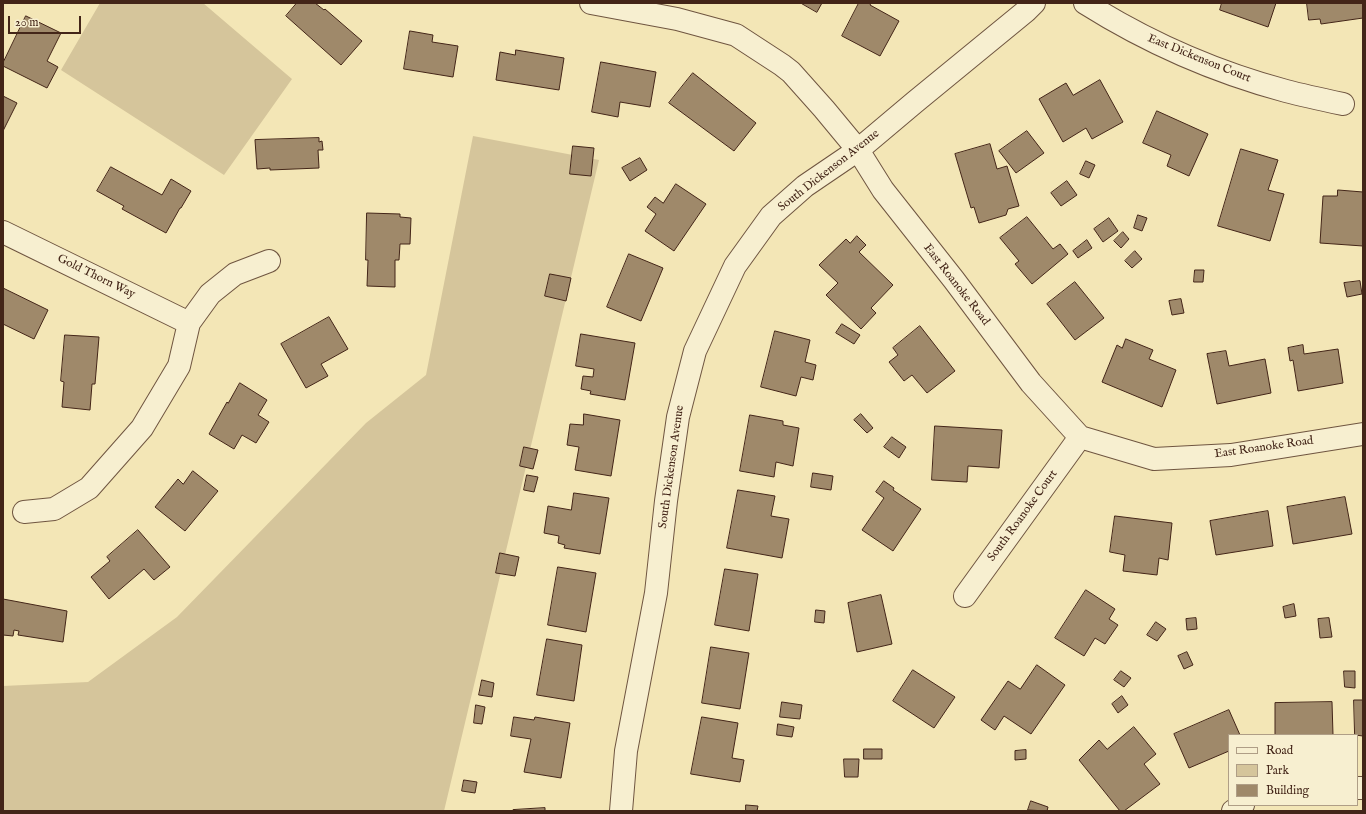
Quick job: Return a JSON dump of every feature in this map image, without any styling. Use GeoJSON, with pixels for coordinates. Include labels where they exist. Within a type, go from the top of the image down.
{"type":"FeatureCollection","features":[{"type":"Feature","properties":{"kind":"street","name":"East Roanoke Road"},"geometry":{"type":"LineString","coordinates":[[591,3],[677,19],[736,35],[791,72],[858,150],[883,190],[954,280],[1031,383],[1080,436],[1154,460],[1231,455],[1363,434]]}},
{"type":"Feature","properties":{"kind":"street","name":"South Dickenson Avenue"},"geometry":{"type":"LineString","coordinates":[[622,811],[626,751],[656,593],[666,501],[678,417],[694,350],[734,266],[771,216],[805,186],[858,150],[1034,3]]}},
{"type":"Feature","properties":{"kind":"street","name":"East Dickenson Court"},"geometry":{"type":"LineString","coordinates":[[1085,3],[1112,20],[1168,49],[1225,72],[1286,91],[1343,104]]}},
{"type":"Feature","properties":{"kind":"street","name":"Gold Thorn Way"},"geometry":{"type":"LineString","coordinates":[[3,232],[189,323]]}},
{"type":"Feature","properties":{"kind":"street"},"geometry":{"type":"LineString","coordinates":[[24,512],[54,509],[89,488],[142,428],[179,366],[189,323],[210,294],[235,274],[269,261]]}},
{"type":"Feature","properties":{"kind":"street","name":"South Roanoke Court"},"geometry":{"type":"LineString","coordinates":[[965,596],[1080,436]]}},
{"type":"Feature","properties":{"kind":"green space"},"geometry":{"type":"Polygon","coordinates":[[[100,3],[203,3],[292,79],[224,175],[61,70],[100,3]]]}},
{"type":"Feature","properties":{"kind":"green space"},"geometry":{"type":"Polygon","coordinates":[[[473,136],[599,160],[444,811],[3,811],[3,686],[88,682],[177,617],[366,423],[426,375],[473,136]]]}},
{"type":"Feature","properties":{"kind":"building"},"geometry":{"type":"Polygon","coordinates":[[[297,3],[315,3],[324,10],[325,9],[362,41],[341,65],[286,16],[297,3]]]}},
{"type":"Feature","properties":{"kind":"building"},"geometry":{"type":"Polygon","coordinates":[[[801,3],[822,3],[817,12],[801,3]]]}},
{"type":"Feature","properties":{"kind":"building"},"geometry":{"type":"Polygon","coordinates":[[[859,3],[871,3],[870,5],[899,21],[880,56],[842,36],[859,3]]]}},
{"type":"Feature","properties":{"kind":"building"},"geometry":{"type":"Polygon","coordinates":[[[1222,3],[1276,3],[1268,27],[1220,10],[1222,3]]]}},
{"type":"Feature","properties":{"kind":"building"},"geometry":{"type":"Polygon","coordinates":[[[1307,3],[1363,3],[1363,18],[1321,24],[1320,19],[1309,20],[1307,3]]]}},
{"type":"Feature","properties":{"kind":"building"},"geometry":{"type":"Polygon","coordinates":[[[26,16],[61,33],[47,61],[58,67],[47,88],[3,66],[3,63],[26,16]]]}},
{"type":"Feature","properties":{"kind":"building"},"geometry":{"type":"Polygon","coordinates":[[[410,31],[433,35],[432,42],[458,46],[453,77],[404,69],[410,31]]]}},
{"type":"Feature","properties":{"kind":"building"},"geometry":{"type":"Polygon","coordinates":[[[516,50],[564,58],[559,90],[496,80],[500,52],[515,55],[516,50]]]}},
{"type":"Feature","properties":{"kind":"building"},"geometry":{"type":"Polygon","coordinates":[[[601,62],[656,72],[650,107],[620,102],[618,117],[592,112],[601,62]]]}},
{"type":"Feature","properties":{"kind":"building"},"geometry":{"type":"Polygon","coordinates":[[[693,73],[756,123],[734,151],[669,103],[693,73]]]}},
{"type":"Feature","properties":{"kind":"building"},"geometry":{"type":"Polygon","coordinates":[[[1100,80],[1123,122],[1092,139],[1086,128],[1063,142],[1039,99],[1066,83],[1073,95],[1100,80]]]}},
{"type":"Feature","properties":{"kind":"building"},"geometry":{"type":"Polygon","coordinates":[[[3,96],[17,103],[3,131],[3,96]]]}},
{"type":"Feature","properties":{"kind":"building"},"geometry":{"type":"Polygon","coordinates":[[[1157,111],[1208,134],[1189,176],[1167,166],[1171,155],[1143,143],[1157,111]]]}},
{"type":"Feature","properties":{"kind":"building"},"geometry":{"type":"Polygon","coordinates":[[[1027,131],[1044,153],[1016,173],[999,151],[1027,131]]]}},
{"type":"Feature","properties":{"kind":"building"},"geometry":{"type":"Polygon","coordinates":[[[319,138],[319,142],[322,141],[323,150],[318,150],[319,168],[270,170],[270,168],[257,169],[255,140],[319,138]]]}},
{"type":"Feature","properties":{"kind":"building"},"geometry":{"type":"Polygon","coordinates":[[[990,144],[997,169],[1007,166],[1019,206],[1008,209],[1006,215],[979,223],[974,207],[971,208],[955,154],[990,144]]]}},
{"type":"Feature","properties":{"kind":"building"},"geometry":{"type":"Polygon","coordinates":[[[573,146],[594,148],[591,176],[570,174],[573,146]]]}},
{"type":"Feature","properties":{"kind":"building"},"geometry":{"type":"Polygon","coordinates":[[[1241,149],[1278,160],[1268,190],[1284,194],[1270,241],[1218,226],[1241,149]]]}},
{"type":"Feature","properties":{"kind":"building"},"geometry":{"type":"Polygon","coordinates":[[[640,158],[647,170],[630,181],[622,168],[640,158]]]}},
{"type":"Feature","properties":{"kind":"building"},"geometry":{"type":"Polygon","coordinates":[[[1086,161],[1095,165],[1089,178],[1080,174],[1086,161]]]}},
{"type":"Feature","properties":{"kind":"building"},"geometry":{"type":"Polygon","coordinates":[[[111,167],[162,195],[171,179],[191,191],[166,233],[122,209],[124,206],[97,191],[111,167]]]}},
{"type":"Feature","properties":{"kind":"building"},"geometry":{"type":"Polygon","coordinates":[[[1067,181],[1077,195],[1061,206],[1051,193],[1067,181]]]}},
{"type":"Feature","properties":{"kind":"building"},"geometry":{"type":"Polygon","coordinates":[[[676,184],[706,204],[674,251],[645,231],[656,214],[647,207],[655,197],[663,203],[676,184]]]}},
{"type":"Feature","properties":{"kind":"building"},"geometry":{"type":"Polygon","coordinates":[[[1338,190],[1363,192],[1363,246],[1320,243],[1323,196],[1337,196],[1338,190]]]}},
{"type":"Feature","properties":{"kind":"building"},"geometry":{"type":"Polygon","coordinates":[[[367,213],[400,214],[400,217],[411,218],[410,244],[400,244],[399,260],[395,260],[395,287],[367,286],[367,213]]]}},
{"type":"Feature","properties":{"kind":"building"},"geometry":{"type":"Polygon","coordinates":[[[1138,215],[1147,218],[1142,231],[1134,228],[1138,215]]]}},
{"type":"Feature","properties":{"kind":"building"},"geometry":{"type":"Polygon","coordinates":[[[1027,217],[1053,249],[1060,244],[1068,254],[1032,284],[1015,264],[1019,261],[1000,238],[1027,217]]]}},
{"type":"Feature","properties":{"kind":"building"},"geometry":{"type":"Polygon","coordinates":[[[1109,218],[1118,231],[1103,242],[1094,229],[1109,218]]]}},
{"type":"Feature","properties":{"kind":"building"},"geometry":{"type":"Polygon","coordinates":[[[1123,232],[1129,239],[1121,248],[1114,241],[1123,232]]]}},
{"type":"Feature","properties":{"kind":"building"},"geometry":{"type":"Polygon","coordinates":[[[857,236],[866,245],[859,252],[893,285],[871,308],[876,313],[861,329],[826,295],[838,283],[819,265],[846,239],[850,243],[857,236]]]}},
{"type":"Feature","properties":{"kind":"building"},"geometry":{"type":"Polygon","coordinates":[[[1087,240],[1092,248],[1078,258],[1073,251],[1087,240]]]}},
{"type":"Feature","properties":{"kind":"building"},"geometry":{"type":"Polygon","coordinates":[[[1135,251],[1142,259],[1132,268],[1125,261],[1135,251]]]}},
{"type":"Feature","properties":{"kind":"building"},"geometry":{"type":"Polygon","coordinates":[[[629,254],[663,268],[641,321],[607,307],[629,254]]]}},
{"type":"Feature","properties":{"kind":"building"},"geometry":{"type":"Polygon","coordinates":[[[1195,270],[1204,270],[1203,282],[1194,282],[1195,270]]]}},
{"type":"Feature","properties":{"kind":"building"},"geometry":{"type":"Polygon","coordinates":[[[550,274],[571,278],[566,301],[545,296],[550,274]]]}},
{"type":"Feature","properties":{"kind":"building"},"geometry":{"type":"Polygon","coordinates":[[[1360,281],[1362,294],[1347,297],[1344,283],[1360,281]]]}},
{"type":"Feature","properties":{"kind":"building"},"geometry":{"type":"Polygon","coordinates":[[[1075,282],[1104,318],[1075,340],[1047,304],[1075,282]]]}},
{"type":"Feature","properties":{"kind":"building"},"geometry":{"type":"Polygon","coordinates":[[[3,288],[48,310],[34,339],[3,324],[3,288]]]}},
{"type":"Feature","properties":{"kind":"building"},"geometry":{"type":"Polygon","coordinates":[[[1181,299],[1184,313],[1172,315],[1169,301],[1181,299]]]}},
{"type":"Feature","properties":{"kind":"building"},"geometry":{"type":"Polygon","coordinates":[[[329,317],[348,349],[321,364],[328,376],[306,388],[281,344],[329,317]]]}},
{"type":"Feature","properties":{"kind":"building"},"geometry":{"type":"Polygon","coordinates":[[[842,324],[860,335],[854,344],[836,333],[842,324]]]}},
{"type":"Feature","properties":{"kind":"building"},"geometry":{"type":"Polygon","coordinates":[[[920,326],[955,371],[927,393],[912,375],[904,381],[889,362],[898,355],[893,348],[920,326]]]}},
{"type":"Feature","properties":{"kind":"building"},"geometry":{"type":"Polygon","coordinates":[[[775,331],[810,340],[805,362],[816,365],[813,380],[801,377],[796,396],[761,387],[775,331]]]}},
{"type":"Feature","properties":{"kind":"building"},"geometry":{"type":"Polygon","coordinates":[[[581,334],[635,343],[625,400],[590,394],[591,391],[581,389],[583,376],[593,377],[594,369],[576,366],[581,334]]]}},
{"type":"Feature","properties":{"kind":"building"},"geometry":{"type":"Polygon","coordinates":[[[65,335],[99,337],[95,384],[92,384],[90,410],[62,407],[64,382],[61,381],[65,335]]]}},
{"type":"Feature","properties":{"kind":"building"},"geometry":{"type":"Polygon","coordinates":[[[1126,339],[1153,350],[1149,359],[1176,370],[1162,407],[1102,382],[1117,345],[1122,348],[1126,339]]]}},
{"type":"Feature","properties":{"kind":"building"},"geometry":{"type":"Polygon","coordinates":[[[1303,345],[1304,354],[1338,349],[1343,383],[1298,391],[1293,360],[1290,361],[1288,348],[1303,345]]]}},
{"type":"Feature","properties":{"kind":"building"},"geometry":{"type":"Polygon","coordinates":[[[1226,351],[1229,366],[1265,359],[1271,393],[1217,404],[1207,354],[1226,351]]]}},
{"type":"Feature","properties":{"kind":"building"},"geometry":{"type":"Polygon","coordinates":[[[240,383],[267,400],[258,415],[269,422],[256,443],[242,435],[234,449],[209,434],[227,402],[228,403],[240,383]]]}},
{"type":"Feature","properties":{"kind":"building"},"geometry":{"type":"Polygon","coordinates":[[[584,414],[620,420],[611,476],[575,470],[579,447],[567,445],[570,424],[583,425],[584,414]]]}},
{"type":"Feature","properties":{"kind":"building"},"geometry":{"type":"Polygon","coordinates":[[[861,414],[873,428],[867,433],[854,420],[861,414]]]}},
{"type":"Feature","properties":{"kind":"building"},"geometry":{"type":"Polygon","coordinates":[[[750,415],[783,421],[783,425],[799,428],[793,466],[776,462],[774,477],[740,471],[750,415]]]}},
{"type":"Feature","properties":{"kind":"building"},"geometry":{"type":"Polygon","coordinates":[[[935,426],[1002,430],[999,468],[968,466],[967,482],[932,480],[935,426]]]}},
{"type":"Feature","properties":{"kind":"building"},"geometry":{"type":"Polygon","coordinates":[[[892,437],[906,447],[899,458],[884,447],[892,437]]]}},
{"type":"Feature","properties":{"kind":"building"},"geometry":{"type":"Polygon","coordinates":[[[524,447],[538,450],[533,469],[520,466],[524,447]]]}},
{"type":"Feature","properties":{"kind":"building"},"geometry":{"type":"Polygon","coordinates":[[[193,471],[218,491],[185,531],[155,507],[178,479],[183,484],[193,471]]]}},
{"type":"Feature","properties":{"kind":"building"},"geometry":{"type":"Polygon","coordinates":[[[813,473],[833,476],[831,490],[811,487],[813,473]]]}},
{"type":"Feature","properties":{"kind":"building"},"geometry":{"type":"Polygon","coordinates":[[[527,475],[538,477],[534,492],[524,490],[527,475]]]}},
{"type":"Feature","properties":{"kind":"building"},"geometry":{"type":"Polygon","coordinates":[[[884,481],[894,488],[893,490],[921,509],[893,551],[862,530],[884,498],[876,492],[884,481]]]}},
{"type":"Feature","properties":{"kind":"building"},"geometry":{"type":"Polygon","coordinates":[[[738,490],[775,496],[771,516],[789,519],[782,558],[727,548],[738,490]]]}},
{"type":"Feature","properties":{"kind":"building"},"geometry":{"type":"Polygon","coordinates":[[[574,493],[609,498],[600,554],[564,548],[565,545],[558,543],[559,536],[544,533],[548,506],[571,510],[574,493]]]}},
{"type":"Feature","properties":{"kind":"building"},"geometry":{"type":"Polygon","coordinates":[[[1345,497],[1352,534],[1293,544],[1287,507],[1345,497]]]}},
{"type":"Feature","properties":{"kind":"building"},"geometry":{"type":"Polygon","coordinates":[[[1268,511],[1273,546],[1216,555],[1210,521],[1268,511]]]}},
{"type":"Feature","properties":{"kind":"building"},"geometry":{"type":"Polygon","coordinates":[[[1115,516],[1172,523],[1168,560],[1159,558],[1157,575],[1123,571],[1125,555],[1110,552],[1115,516]]]}},
{"type":"Feature","properties":{"kind":"building"},"geometry":{"type":"Polygon","coordinates":[[[138,530],[170,567],[154,580],[144,569],[109,599],[91,577],[110,561],[107,557],[138,530]]]}},
{"type":"Feature","properties":{"kind":"building"},"geometry":{"type":"Polygon","coordinates":[[[500,553],[519,557],[515,576],[496,573],[500,553]]]}},
{"type":"Feature","properties":{"kind":"building"},"geometry":{"type":"Polygon","coordinates":[[[558,567],[596,573],[586,632],[548,625],[558,567]]]}},
{"type":"Feature","properties":{"kind":"building"},"geometry":{"type":"Polygon","coordinates":[[[725,569],[758,574],[749,631],[715,625],[725,569]]]}},
{"type":"Feature","properties":{"kind":"building"},"geometry":{"type":"Polygon","coordinates":[[[1086,590],[1115,609],[1109,619],[1118,625],[1105,644],[1095,638],[1084,656],[1055,638],[1086,590]]]}},
{"type":"Feature","properties":{"kind":"building"},"geometry":{"type":"Polygon","coordinates":[[[881,595],[892,644],[857,652],[848,603],[881,595]]]}},
{"type":"Feature","properties":{"kind":"building"},"geometry":{"type":"Polygon","coordinates":[[[3,599],[67,611],[63,642],[18,635],[19,631],[14,630],[13,636],[3,635],[3,599]]]}},
{"type":"Feature","properties":{"kind":"building"},"geometry":{"type":"Polygon","coordinates":[[[1294,604],[1296,616],[1285,618],[1283,607],[1294,604]]]}},
{"type":"Feature","properties":{"kind":"building"},"geometry":{"type":"Polygon","coordinates":[[[816,610],[825,611],[824,623],[815,622],[816,610]]]}},
{"type":"Feature","properties":{"kind":"building"},"geometry":{"type":"Polygon","coordinates":[[[1196,618],[1197,629],[1187,630],[1186,619],[1196,618]]]}},
{"type":"Feature","properties":{"kind":"building"},"geometry":{"type":"Polygon","coordinates":[[[1329,618],[1332,637],[1320,638],[1318,619],[1329,618]]]}},
{"type":"Feature","properties":{"kind":"building"},"geometry":{"type":"Polygon","coordinates":[[[1156,622],[1166,629],[1157,641],[1147,635],[1156,622]]]}},
{"type":"Feature","properties":{"kind":"building"},"geometry":{"type":"Polygon","coordinates":[[[547,639],[582,645],[574,701],[537,695],[547,639]]]}},
{"type":"Feature","properties":{"kind":"building"},"geometry":{"type":"Polygon","coordinates":[[[711,647],[749,653],[740,709],[702,703],[711,647]]]}},
{"type":"Feature","properties":{"kind":"building"},"geometry":{"type":"Polygon","coordinates":[[[1187,652],[1193,665],[1184,669],[1178,656],[1187,652]]]}},
{"type":"Feature","properties":{"kind":"building"},"geometry":{"type":"Polygon","coordinates":[[[1037,665],[1065,685],[1031,734],[1004,716],[995,730],[981,720],[1008,681],[1020,689],[1037,665]]]}},
{"type":"Feature","properties":{"kind":"building"},"geometry":{"type":"Polygon","coordinates":[[[913,670],[955,697],[934,728],[893,701],[913,670]]]}},
{"type":"Feature","properties":{"kind":"building"},"geometry":{"type":"Polygon","coordinates":[[[1121,671],[1131,678],[1124,687],[1114,680],[1121,671]]]}},
{"type":"Feature","properties":{"kind":"building"},"geometry":{"type":"Polygon","coordinates":[[[1344,671],[1355,671],[1355,688],[1345,687],[1344,671]]]}},
{"type":"Feature","properties":{"kind":"building"},"geometry":{"type":"Polygon","coordinates":[[[482,680],[494,683],[492,697],[479,695],[482,680]]]}},
{"type":"Feature","properties":{"kind":"building"},"geometry":{"type":"Polygon","coordinates":[[[1122,696],[1128,705],[1118,713],[1112,704],[1122,696]]]}},
{"type":"Feature","properties":{"kind":"building"},"geometry":{"type":"Polygon","coordinates":[[[1354,700],[1363,700],[1363,736],[1355,734],[1354,700]]]}},
{"type":"Feature","properties":{"kind":"building"},"geometry":{"type":"Polygon","coordinates":[[[782,702],[802,705],[800,719],[780,717],[782,702]]]}},
{"type":"Feature","properties":{"kind":"building"},"geometry":{"type":"Polygon","coordinates":[[[1332,702],[1333,734],[1275,734],[1275,703],[1332,702]]]}},
{"type":"Feature","properties":{"kind":"building"},"geometry":{"type":"Polygon","coordinates":[[[476,705],[485,707],[482,724],[474,723],[476,705]]]}},
{"type":"Feature","properties":{"kind":"building"},"geometry":{"type":"Polygon","coordinates":[[[1229,710],[1240,734],[1228,734],[1228,751],[1189,768],[1174,734],[1229,710]]]}},
{"type":"Feature","properties":{"kind":"building"},"geometry":{"type":"Polygon","coordinates":[[[514,717],[534,720],[535,717],[570,723],[561,778],[524,772],[531,739],[511,736],[514,717]]]}},
{"type":"Feature","properties":{"kind":"building"},"geometry":{"type":"Polygon","coordinates":[[[702,717],[738,723],[732,758],[744,760],[740,782],[691,774],[702,717]]]}},
{"type":"Feature","properties":{"kind":"building"},"geometry":{"type":"Polygon","coordinates":[[[778,724],[794,727],[792,737],[777,735],[778,724]]]}},
{"type":"Feature","properties":{"kind":"building"},"geometry":{"type":"Polygon","coordinates":[[[1134,727],[1156,754],[1144,764],[1160,784],[1124,811],[1120,811],[1079,760],[1099,740],[1107,749],[1134,727]]]}},
{"type":"Feature","properties":{"kind":"building"},"geometry":{"type":"Polygon","coordinates":[[[864,749],[882,749],[882,759],[864,759],[864,749]]]}},
{"type":"Feature","properties":{"kind":"building"},"geometry":{"type":"Polygon","coordinates":[[[1026,750],[1026,759],[1015,760],[1015,751],[1026,750]]]}},
{"type":"Feature","properties":{"kind":"building"},"geometry":{"type":"Polygon","coordinates":[[[844,759],[859,759],[858,777],[845,777],[844,759]]]}},
{"type":"Feature","properties":{"kind":"building"},"geometry":{"type":"Polygon","coordinates":[[[464,780],[477,782],[475,793],[462,791],[464,780]]]}},
{"type":"Feature","properties":{"kind":"building"},"geometry":{"type":"Polygon","coordinates":[[[1031,801],[1048,807],[1047,811],[1028,810],[1031,801]]]}},
{"type":"Feature","properties":{"kind":"building"},"geometry":{"type":"Polygon","coordinates":[[[746,805],[758,806],[757,811],[746,811],[746,805]]]}},
{"type":"Feature","properties":{"kind":"building"},"geometry":{"type":"Polygon","coordinates":[[[545,808],[545,811],[513,811],[513,810],[545,808]]]}}]}
